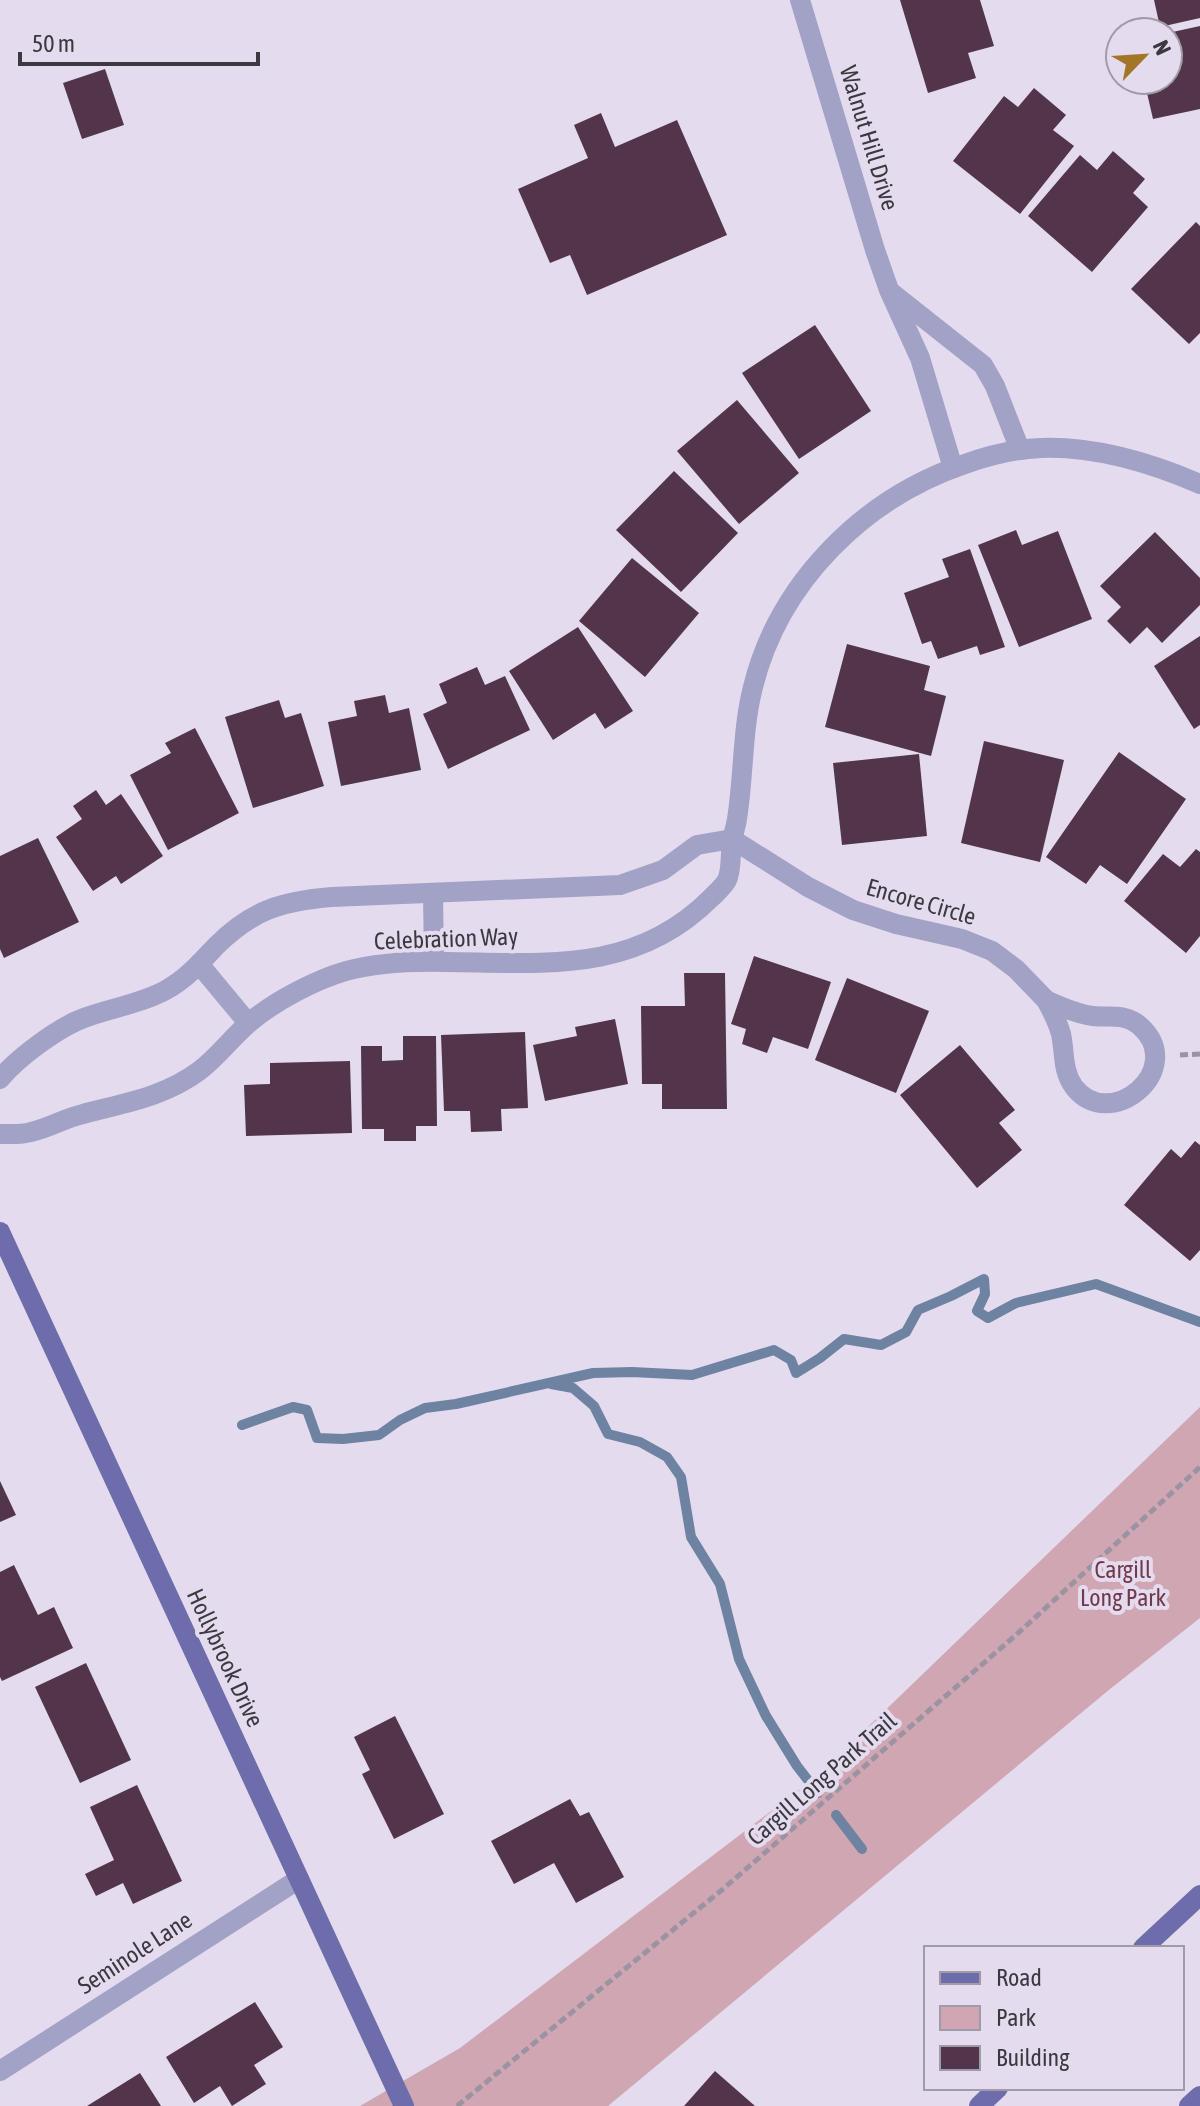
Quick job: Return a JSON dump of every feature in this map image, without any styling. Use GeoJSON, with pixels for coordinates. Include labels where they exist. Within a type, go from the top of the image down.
{"type":"FeatureCollection","features":[{"type":"Feature","properties":{"kind":"main road","name":"Hollybrook Drive"},"geometry":{"type":"LineString","coordinates":[[0,1232],[404,2106]]}},
{"type":"Feature","properties":{"kind":"main road"},"geometry":{"type":"LineString","coordinates":[[1145,1946],[1200,1895]]}},
{"type":"Feature","properties":{"kind":"main road"},"geometry":{"type":"LineString","coordinates":[[979,2106],[996,2090]]}},
{"type":"Feature","properties":{"kind":"main road"},"geometry":{"type":"LineString","coordinates":[[1189,2106],[1200,2096]]}},
{"type":"Feature","properties":{"kind":"street","name":"Walnut Hill Drive"},"geometry":{"type":"LineString","coordinates":[[800,0],[875,250],[889,290],[920,358],[953,468]]}},
{"type":"Feature","properties":{"kind":"street"},"geometry":{"type":"LineString","coordinates":[[889,290],[983,365],[1000,398],[1020,450]]}},
{"type":"Feature","properties":{"kind":"street","name":"Celebration Way"},"geometry":{"type":"LineString","coordinates":[[0,1134],[28,1134],[80,1114],[163,1093],[200,1070],[248,1023],[300,990],[331,976],[394,962],[567,962],[601,957],[638,946],[683,923],[727,880],[737,819],[744,737],[753,684],[767,644],[788,604],[813,569],[858,522],[906,489],[953,468],[987,456],[1020,450],[1042,448],[1099,453],[1164,469],[1200,484]]}},
{"type":"Feature","properties":{"kind":"street","name":"Celebration Way"},"geometry":{"type":"LineString","coordinates":[[0,1079],[9,1068],[72,1023],[151,998],[175,985],[256,914],[286,903],[332,897],[620,885],[663,870],[697,845],[732,839]]}},
{"type":"Feature","properties":{"kind":"street","name":"Encore Circle"},"geometry":{"type":"LineString","coordinates":[[732,839],[808,887],[853,910],[896,924],[962,939],[992,951],[1016,969],[1046,1000],[1060,1031],[1067,1072],[1076,1089],[1092,1101],[1112,1103],[1132,1096],[1144,1086],[1153,1069],[1155,1052],[1152,1041],[1137,1023],[1116,1016],[1082,1014],[1046,1000]]}},
{"type":"Feature","properties":{"kind":"street"},"geometry":{"type":"LineString","coordinates":[[433,894],[434,961]]}},
{"type":"Feature","properties":{"kind":"street"},"geometry":{"type":"LineString","coordinates":[[199,964],[248,1023]]}},
{"type":"Feature","properties":{"kind":"street","name":"Seminole Lane"},"geometry":{"type":"LineString","coordinates":[[0,2071],[299,1879]]}},
{"type":"Feature","properties":{"kind":"path","name":"Cargill Long Park Trail"},"geometry":{"type":"LineString","coordinates":[[457,2106],[723,1889],[1016,1635],[1200,1467]]}},
{"type":"Feature","properties":{"kind":"green space","name":"Cargill Long Park"},"geometry":{"type":"Polygon","coordinates":[[[1200,1407],[1200,1618],[1110,1689],[608,2106],[360,2106],[460,2048],[817,1776],[1200,1407]]]}},
{"type":"Feature","properties":{"kind":"building"},"geometry":{"type":"Polygon","coordinates":[[[900,0],[980,0],[994,46],[968,53],[976,78],[928,93],[900,0]]]}},
{"type":"Feature","properties":{"kind":"building"},"geometry":{"type":"Polygon","coordinates":[[[1154,0],[1200,0],[1200,18],[1184,22],[1184,16],[1158,16],[1154,0]]]}},
{"type":"Feature","properties":{"kind":"building"},"geometry":{"type":"Polygon","coordinates":[[[1200,26],[1200,109],[1153,119],[1148,96],[1184,96],[1184,30],[1200,26]]]}},
{"type":"Feature","properties":{"kind":"building"},"geometry":{"type":"Polygon","coordinates":[[[105,69],[124,125],[82,139],[63,83],[105,69]]]}},
{"type":"Feature","properties":{"kind":"building"},"geometry":{"type":"Polygon","coordinates":[[[1034,88],[1066,115],[1053,130],[1074,146],[1020,214],[953,161],[1004,96],[1018,107],[1034,88]]]}},
{"type":"Feature","properties":{"kind":"building"},"geometry":{"type":"Polygon","coordinates":[[[601,113],[615,147],[677,120],[727,235],[587,295],[570,255],[550,263],[518,189],[588,158],[574,125],[601,113]]]}},
{"type":"Feature","properties":{"kind":"building"},"geometry":{"type":"Polygon","coordinates":[[[1113,151],[1145,179],[1133,193],[1148,207],[1092,272],[1028,216],[1080,155],[1097,170],[1113,151]]]}},
{"type":"Feature","properties":{"kind":"building"},"geometry":{"type":"Polygon","coordinates":[[[1196,222],[1200,226],[1200,333],[1189,344],[1131,289],[1196,222]]]}},
{"type":"Feature","properties":{"kind":"building"},"geometry":{"type":"Polygon","coordinates":[[[815,325],[871,411],[799,459],[742,373],[815,325]]]}},
{"type":"Feature","properties":{"kind":"building"},"geometry":{"type":"Polygon","coordinates":[[[737,400],[799,473],[739,524],[677,451],[737,400]]]}},
{"type":"Feature","properties":{"kind":"building"},"geometry":{"type":"Polygon","coordinates":[[[674,471],[738,533],[681,592],[616,530],[674,471]]]}},
{"type":"Feature","properties":{"kind":"building"},"geometry":{"type":"Polygon","coordinates":[[[1016,530],[1022,545],[1058,531],[1092,619],[1019,647],[978,545],[1016,530]]]}},
{"type":"Feature","properties":{"kind":"building"},"geometry":{"type":"Polygon","coordinates":[[[1155,532],[1200,578],[1200,605],[1162,643],[1147,627],[1130,644],[1107,621],[1121,607],[1100,586],[1155,532]]]}},
{"type":"Feature","properties":{"kind":"building"},"geometry":{"type":"Polygon","coordinates":[[[970,549],[1005,647],[980,655],[977,646],[938,659],[931,641],[922,644],[904,593],[949,577],[942,559],[970,549]]]}},
{"type":"Feature","properties":{"kind":"building"},"geometry":{"type":"Polygon","coordinates":[[[632,558],[699,613],[645,677],[579,621],[632,558]]]}},
{"type":"Feature","properties":{"kind":"building"},"geometry":{"type":"Polygon","coordinates":[[[578,627],[633,711],[605,729],[595,713],[553,740],[509,671],[578,627]]]}},
{"type":"Feature","properties":{"kind":"building"},"geometry":{"type":"Polygon","coordinates":[[[1200,636],[1200,725],[1194,729],[1154,666],[1200,636]]]}},
{"type":"Feature","properties":{"kind":"building"},"geometry":{"type":"Polygon","coordinates":[[[847,644],[930,666],[924,690],[946,696],[931,756],[825,727],[847,644]]]}},
{"type":"Feature","properties":{"kind":"building"},"geometry":{"type":"Polygon","coordinates":[[[477,667],[485,685],[505,676],[530,730],[448,769],[423,714],[447,703],[439,684],[477,667]]]}},
{"type":"Feature","properties":{"kind":"building"},"geometry":{"type":"Polygon","coordinates":[[[385,695],[389,713],[409,708],[421,770],[341,786],[328,722],[357,716],[354,701],[385,695]]]}},
{"type":"Feature","properties":{"kind":"building"},"geometry":{"type":"Polygon","coordinates":[[[279,700],[285,718],[301,713],[324,786],[253,808],[225,717],[279,700]]]}},
{"type":"Feature","properties":{"kind":"building"},"geometry":{"type":"Polygon","coordinates":[[[195,728],[239,813],[168,850],[130,775],[171,753],[165,743],[195,728]]]}},
{"type":"Feature","properties":{"kind":"building"},"geometry":{"type":"Polygon","coordinates":[[[984,741],[1064,760],[1040,862],[961,843],[984,741]]]}},
{"type":"Feature","properties":{"kind":"building"},"geometry":{"type":"Polygon","coordinates":[[[1119,752],[1186,799],[1127,884],[1100,865],[1086,884],[1046,857],[1119,752]]]}},
{"type":"Feature","properties":{"kind":"building"},"geometry":{"type":"Polygon","coordinates":[[[919,754],[927,836],[842,845],[833,763],[919,754]]]}},
{"type":"Feature","properties":{"kind":"building"},"geometry":{"type":"Polygon","coordinates":[[[96,790],[106,805],[121,794],[163,856],[121,884],[116,876],[93,891],[56,837],[82,819],[73,806],[96,790]]]}},
{"type":"Feature","properties":{"kind":"building"},"geometry":{"type":"Polygon","coordinates":[[[38,838],[79,922],[4,958],[0,949],[0,856],[38,838]]]}},
{"type":"Feature","properties":{"kind":"building"},"geometry":{"type":"Polygon","coordinates":[[[1196,849],[1200,852],[1200,936],[1186,953],[1124,901],[1163,854],[1180,867],[1196,849]]]}},
{"type":"Feature","properties":{"kind":"building"},"geometry":{"type":"Polygon","coordinates":[[[754,956],[831,982],[808,1049],[773,1037],[767,1053],[742,1044],[746,1029],[731,1024],[754,956]]]}},
{"type":"Feature","properties":{"kind":"building"},"geometry":{"type":"Polygon","coordinates":[[[684,973],[725,973],[727,1109],[662,1109],[662,1084],[642,1084],[641,1006],[685,1006],[684,973]]]}},
{"type":"Feature","properties":{"kind":"building"},"geometry":{"type":"Polygon","coordinates":[[[847,978],[929,1011],[896,1093],[815,1060],[847,978]]]}},
{"type":"Feature","properties":{"kind":"building"},"geometry":{"type":"Polygon","coordinates":[[[615,1019],[628,1084],[545,1101],[533,1045],[577,1036],[575,1027],[615,1019]]]}},
{"type":"Feature","properties":{"kind":"building"},"geometry":{"type":"Polygon","coordinates":[[[525,1032],[528,1108],[501,1109],[502,1131],[471,1132],[470,1111],[444,1111],[441,1035],[525,1032]]]}},
{"type":"Feature","properties":{"kind":"building"},"geometry":{"type":"Polygon","coordinates":[[[403,1036],[436,1036],[437,1126],[416,1126],[416,1141],[384,1141],[384,1129],[362,1129],[361,1046],[382,1046],[382,1061],[403,1060],[403,1036]]]}},
{"type":"Feature","properties":{"kind":"building"},"geometry":{"type":"Polygon","coordinates":[[[960,1045],[1015,1110],[999,1123],[1022,1150],[977,1188],[900,1095],[960,1045]]]}},
{"type":"Feature","properties":{"kind":"building"},"geometry":{"type":"Polygon","coordinates":[[[350,1061],[352,1133],[246,1136],[244,1085],[270,1084],[270,1063],[350,1061]]]}},
{"type":"Feature","properties":{"kind":"building"},"geometry":{"type":"Polygon","coordinates":[[[1195,1141],[1200,1145],[1200,1250],[1190,1261],[1124,1205],[1171,1149],[1181,1158],[1195,1141]]]}},
{"type":"Feature","properties":{"kind":"building"},"geometry":{"type":"Polygon","coordinates":[[[0,1481],[16,1515],[0,1522],[0,1481]]]}},
{"type":"Feature","properties":{"kind":"building"},"geometry":{"type":"Polygon","coordinates":[[[14,1565],[38,1615],[54,1607],[73,1648],[2,1681],[0,1572],[14,1565]]]}},
{"type":"Feature","properties":{"kind":"building"},"geometry":{"type":"Polygon","coordinates":[[[86,1663],[131,1760],[80,1783],[35,1687],[86,1663]]]}},
{"type":"Feature","properties":{"kind":"building"},"geometry":{"type":"Polygon","coordinates":[[[395,1716],[444,1814],[394,1839],[362,1774],[370,1770],[354,1737],[395,1716]]]}},
{"type":"Feature","properties":{"kind":"building"},"geometry":{"type":"Polygon","coordinates":[[[137,1785],[182,1881],[133,1904],[123,1883],[96,1896],[85,1874],[114,1860],[90,1807],[137,1785]]]}},
{"type":"Feature","properties":{"kind":"building"},"geometry":{"type":"Polygon","coordinates":[[[570,1799],[580,1816],[589,1812],[624,1877],[576,1903],[554,1863],[514,1884],[491,1841],[570,1799]]]}},
{"type":"Feature","properties":{"kind":"building"},"geometry":{"type":"Polygon","coordinates":[[[255,2002],[283,2047],[254,2065],[266,2084],[232,2106],[220,2086],[194,2103],[166,2057],[255,2002]]]}},
{"type":"Feature","properties":{"kind":"building"},"geometry":{"type":"Polygon","coordinates":[[[715,2071],[755,2106],[684,2106],[715,2071]]]}},
{"type":"Feature","properties":{"kind":"building"},"geometry":{"type":"Polygon","coordinates":[[[140,2073],[161,2106],[87,2106],[140,2073]]]}},
{"type":"Feature","properties":{"kind":"waterway"},"geometry":{"type":"LineString","coordinates":[[242,1425],[293,1407],[307,1410],[317,1438],[379,1435],[425,1408],[456,1404],[593,1373],[692,1375],[774,1350],[791,1360],[796,1373],[844,1339],[881,1345],[906,1332],[918,1310],[984,1279],[985,1294],[977,1311],[988,1318],[1016,1303],[1096,1284],[1200,1322]]}},
{"type":"Feature","properties":{"kind":"waterway"},"geometry":{"type":"LineString","coordinates":[[551,1384],[573,1388],[594,1406],[608,1434],[640,1442],[667,1457],[681,1477],[691,1537],[720,1584],[739,1659],[766,1716],[818,1793]]}},
{"type":"Feature","properties":{"kind":"waterway"},"geometry":{"type":"LineString","coordinates":[[836,1815],[862,1849]]}}]}
